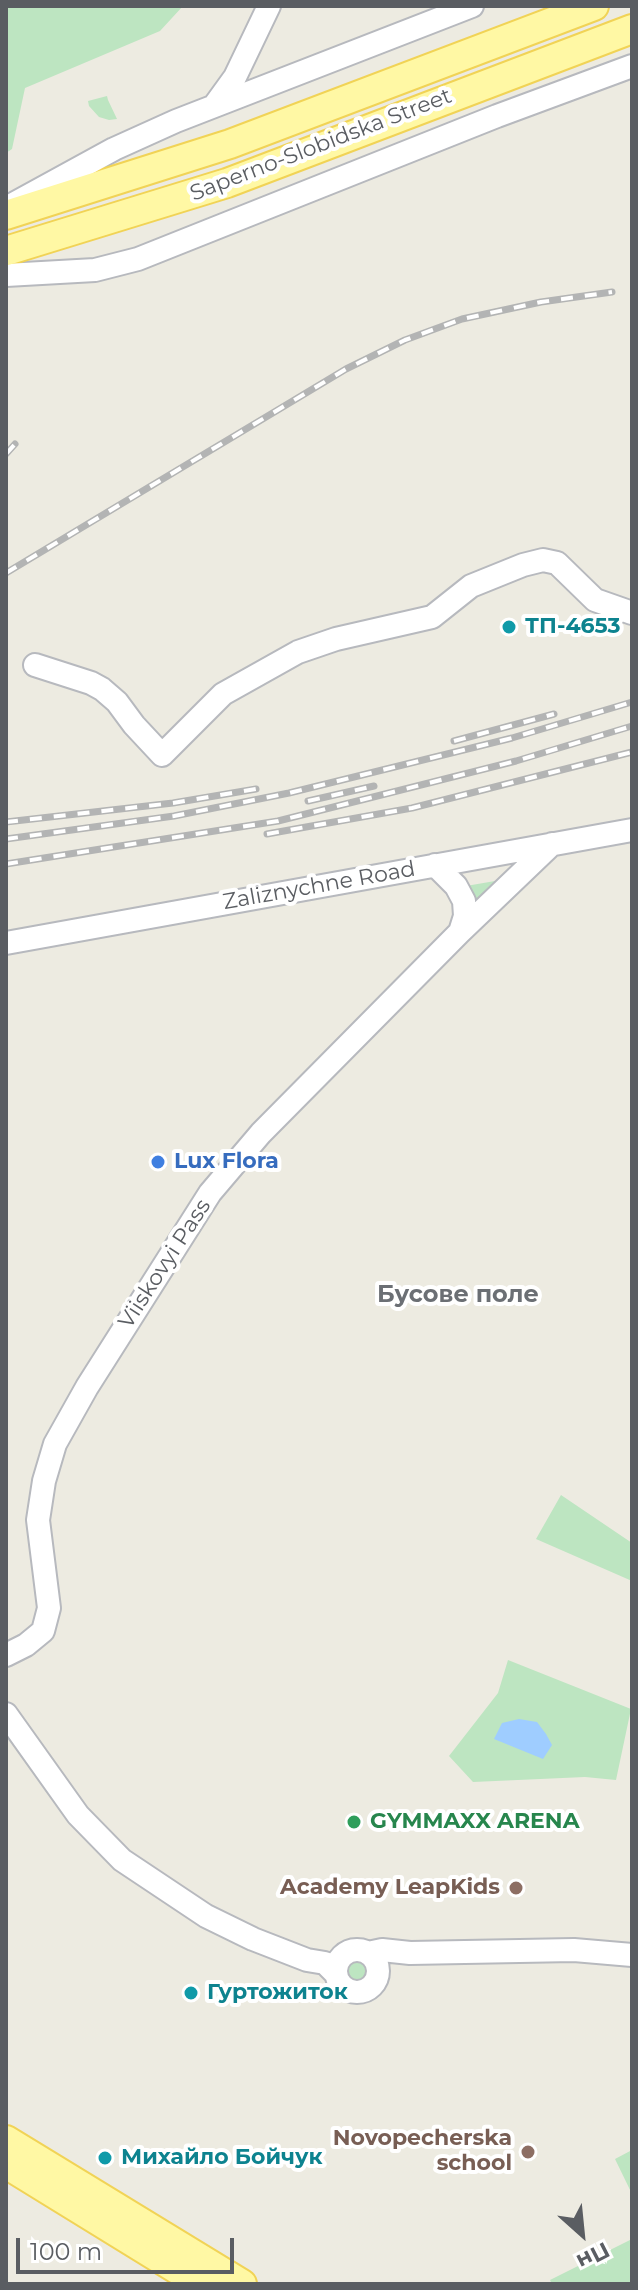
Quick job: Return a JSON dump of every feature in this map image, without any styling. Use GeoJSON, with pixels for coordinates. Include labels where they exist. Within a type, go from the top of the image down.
{"type":"FeatureCollection","features":[{"type":"Feature","properties":{"kind":"main road","name":"Saperno-Slobidska Street"},"geometry":{"type":"LineString","coordinates":[[6,215],[230,144],[594,6]]}},
{"type":"Feature","properties":{"kind":"main road","name":"Saperno-Slobidska Street"},"geometry":{"type":"LineString","coordinates":[[6,251],[227,183],[632,29]]}},
{"type":"Feature","properties":{"kind":"main road"},"geometry":{"type":"LineString","coordinates":[[6,2140],[242,2284]]}},
{"type":"Feature","properties":{"kind":"main road"},"geometry":{"type":"LineString","coordinates":[[6,2164],[201,2284]]}},
{"type":"Feature","properties":{"kind":"street"},"geometry":{"type":"LineString","coordinates":[[213,108],[235,77],[269,6]]}},
{"type":"Feature","properties":{"kind":"street"},"geometry":{"type":"LineString","coordinates":[[6,208],[114,149],[176,121],[472,6]]}},
{"type":"Feature","properties":{"kind":"street","name":"Saperno-Slobidska Street"},"geometry":{"type":"LineString","coordinates":[[6,275],[95,270],[138,259],[497,116],[632,66]]}},
{"type":"Feature","properties":{"kind":"street"},"geometry":{"type":"LineString","coordinates":[[35,665],[102,689],[162,755],[223,694],[298,652],[336,639],[432,617],[471,586],[523,565],[543,560],[557,563],[595,600],[607,607],[632,613]]}},
{"type":"Feature","properties":{"kind":"street","name":"Zaliznychne Road"},"geometry":{"type":"LineString","coordinates":[[6,943],[632,830]]}},
{"type":"Feature","properties":{"kind":"street","name":"Viiskovyi Pass"},"geometry":{"type":"LineString","coordinates":[[6,1655],[26,1645],[43,1631],[49,1608],[38,1520],[44,1481],[55,1444],[87,1387],[210,1193],[261,1133],[552,844]]}},
{"type":"Feature","properties":{"kind":"street"},"geometry":{"type":"LineString","coordinates":[[435,865],[456,886],[464,901],[465,916],[460,932]]}},
{"type":"Feature","properties":{"kind":"street"},"geometry":{"type":"LineString","coordinates":[[6,1714],[78,1815],[122,1860],[206,1916],[307,1960],[340,1963],[358,1949],[373,1960],[410,1953],[574,1950],[632,1955]]}},
{"type":"Feature","properties":{"kind":"street"},"geometry":{"type":"LineString","coordinates":[[574,1950],[587,1945],[632,1943]]}},
{"type":"Feature","properties":{"kind":"street"},"geometry":{"type":"LineString","coordinates":[[340,1963],[341,1984],[346,1989],[359,1992],[366,1990],[376,1980],[373,1960]]}},
{"type":"Feature","properties":{"kind":"green space"},"geometry":{"type":"Polygon","coordinates":[[[6,6],[183,6],[160,31],[25,88],[12,149],[6,153],[6,6]]]}},
{"type":"Feature","properties":{"kind":"green space"},"geometry":{"type":"Polygon","coordinates":[[[107,96],[117,119],[99,117],[89,106],[88,101],[107,96]]]}},
{"type":"Feature","properties":{"kind":"green space"},"geometry":{"type":"Polygon","coordinates":[[[499,883],[475,908],[466,886],[499,883]]]}},
{"type":"Feature","properties":{"kind":"green space"},"geometry":{"type":"Polygon","coordinates":[[[561,1495],[632,1543],[632,1581],[536,1539],[561,1495]]]}},
{"type":"Feature","properties":{"kind":"green space"},"geometry":{"type":"Polygon","coordinates":[[[508,1660],[631,1709],[616,1780],[585,1777],[473,1782],[449,1756],[498,1693],[508,1660]]]}},
{"type":"Feature","properties":{"kind":"green space"},"geometry":{"type":"Polygon","coordinates":[[[357,1959],[365,1962],[368,1970],[365,1978],[357,1981],[349,1978],[346,1970],[349,1962],[357,1959]]]}},
{"type":"Feature","properties":{"kind":"green space"},"geometry":{"type":"Polygon","coordinates":[[[632,2150],[632,2194],[615,2159],[632,2150]]]}},
{"type":"Feature","properties":{"kind":"green space"},"geometry":{"type":"Polygon","coordinates":[[[632,2239],[632,2284],[552,2284],[550,2280],[632,2239]]]}},
{"type":"Feature","properties":{"kind":"water"},"geometry":{"type":"Polygon","coordinates":[[[519,1719],[537,1722],[546,1734],[552,1745],[543,1759],[494,1739],[502,1723],[519,1719]]]}},
{"type":"Feature","properties":{"kind":"railway"},"geometry":{"type":"LineString","coordinates":[[6,573],[346,369],[405,340],[462,319],[541,302],[612,292]]}},
{"type":"Feature","properties":{"kind":"railway"},"geometry":{"type":"LineString","coordinates":[[6,454],[15,444]]}},
{"type":"Feature","properties":{"kind":"railway"},"geometry":{"type":"LineString","coordinates":[[6,839],[174,816],[289,793],[512,738],[632,702]]}},
{"type":"Feature","properties":{"kind":"railway"},"geometry":{"type":"LineString","coordinates":[[454,741],[554,714]]}},
{"type":"Feature","properties":{"kind":"railway"},"geometry":{"type":"LineString","coordinates":[[6,864],[278,821],[516,761],[632,726]]}},
{"type":"Feature","properties":{"kind":"railway"},"geometry":{"type":"LineString","coordinates":[[267,834],[412,808],[632,752]]}},
{"type":"Feature","properties":{"kind":"railway"},"geometry":{"type":"LineString","coordinates":[[308,801],[374,786]]}},
{"type":"Feature","properties":{"kind":"railway"},"geometry":{"type":"LineString","coordinates":[[6,822],[173,803],[256,789]]}},
{"type":"Feature","properties":{"kind":"place","name":"ТП-4653"},"geometry":{"type":"Point","coordinates":[509,627]}},
{"type":"Feature","properties":{"kind":"place","name":"Lux Flora"},"geometry":{"type":"Point","coordinates":[158,1162]}},
{"type":"Feature","properties":{"kind":"place","name":"GYMMAXX ARENA"},"geometry":{"type":"Point","coordinates":[354,1822]}},
{"type":"Feature","properties":{"kind":"place","name":"Academy LeapKids"},"geometry":{"type":"Point","coordinates":[516,1888]}},
{"type":"Feature","properties":{"kind":"place","name":"Гуртожиток"},"geometry":{"type":"Point","coordinates":[191,1993]}},
{"type":"Feature","properties":{"kind":"place","name":"Novopecherska school"},"geometry":{"type":"Point","coordinates":[528,2152]}},
{"type":"Feature","properties":{"kind":"place","name":"Михайло Бойчук"},"geometry":{"type":"Point","coordinates":[105,2158]}},
{"type":"Feature","properties":{"kind":"district","name":"Бусове поле"},"geometry":{"type":"Point","coordinates":[458,1295]}}]}
